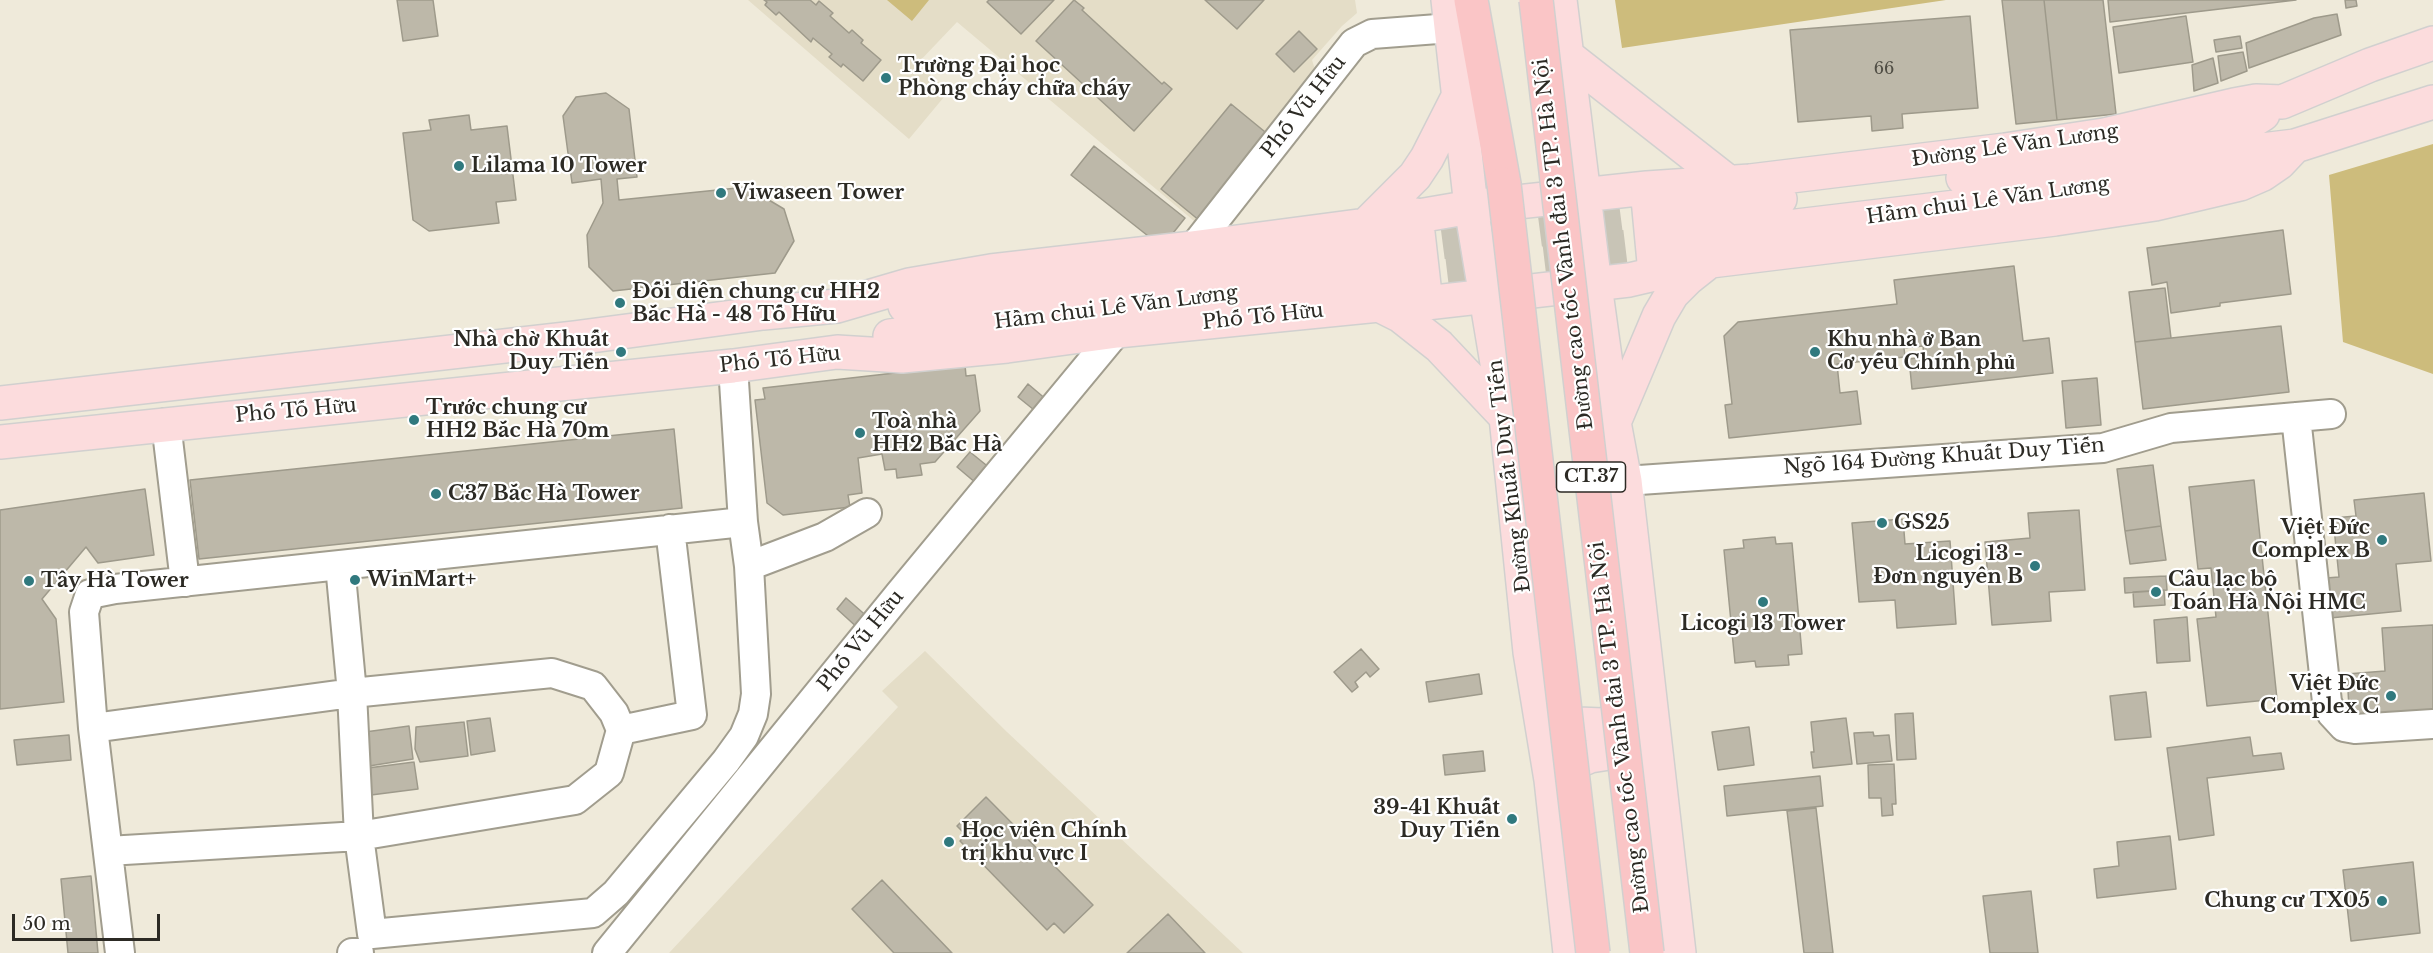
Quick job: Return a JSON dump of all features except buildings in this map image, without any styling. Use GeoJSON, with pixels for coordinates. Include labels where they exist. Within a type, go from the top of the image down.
{"type":"FeatureCollection","features":[{"type":"Feature","properties":{"kind":"highway"},"geometry":{"type":"LineString","coordinates":[[1471,0],[1504,184]]}},
{"type":"Feature","properties":{"kind":"highway","name":"CT.37"},"geometry":{"type":"LineString","coordinates":[[1483,0],[1593,953]]}},
{"type":"Feature","properties":{"kind":"highway","name":"Đường cao tốc Vành đai 3 TP. Hà Nội"},"geometry":{"type":"LineString","coordinates":[[1536,0],[1647,953]]}},
{"type":"Feature","properties":{"kind":"main road"},"geometry":{"type":"LineString","coordinates":[[1560,0],[1595,285],[1614,422],[1625,481],[1679,953]]}},
{"type":"Feature","properties":{"kind":"main road","name":"Đường Khuất Duy Tiến"},"geometry":{"type":"LineString","coordinates":[[1449,14],[1471,207],[1506,417],[1539,712],[1551,780],[1570,953]]}},
{"type":"Feature","properties":{"kind":"main road","name":"Đường Lê Văn Lương"},"geometry":{"type":"LineString","coordinates":[[1584,195],[1728,182],[2006,150],[2104,135],[2234,105],[2256,101],[2282,102],[2370,65],[2433,43]]}},
{"type":"Feature","properties":{"kind":"main road"},"geometry":{"type":"LineString","coordinates":[[1566,56],[1728,182]]}},
{"type":"Feature","properties":{"kind":"main road"},"geometry":{"type":"LineString","coordinates":[[1366,225],[1415,176],[1427,158],[1459,95]]}},
{"type":"Feature","properties":{"kind":"main road","name":"Hầm chui Lê Văn Lương"},"geometry":{"type":"LineString","coordinates":[[2282,102],[2252,121],[2171,146],[2048,168],[1845,191],[1677,227],[2048,196],[2188,170],[2262,150],[2295,146]]}},
{"type":"Feature","properties":{"kind":"main road"},"geometry":{"type":"LineString","coordinates":[[1595,285],[1629,280],[1711,261],[2055,219],[2155,204],[2247,181],[2279,163],[2295,146],[2433,102]]}},
{"type":"Feature","properties":{"kind":"main road"},"geometry":{"type":"LineString","coordinates":[[1647,188],[1655,273]]}},
{"type":"Feature","properties":{"kind":"main road","name":"Phố Tố Hữu"},"geometry":{"type":"LineString","coordinates":[[0,403],[837,306],[909,285],[991,271],[1193,248],[1366,225],[1471,207],[1584,195]]}},
{"type":"Feature","properties":{"kind":"main road"},"geometry":{"type":"LineString","coordinates":[[1416,215],[1426,303]]}},
{"type":"Feature","properties":{"kind":"main road"},"geometry":{"type":"LineString","coordinates":[[1614,422],[1646,345],[1668,302],[1688,278],[1711,261]]}},
{"type":"Feature","properties":{"kind":"main road","name":"Hầm chui Lê Văn Lương"},"geometry":{"type":"LineString","coordinates":[[837,306],[894,308],[1396,262],[898,334],[837,352]]}},
{"type":"Feature","properties":{"kind":"main road","name":"Phố Tố Hữu"},"geometry":{"type":"LineString","coordinates":[[0,442],[732,366],[837,352],[902,356],[1007,346],[1117,331],[1595,285]]}},
{"type":"Feature","properties":{"kind":"main road"},"geometry":{"type":"LineString","coordinates":[[1379,305],[1401,316],[1439,346],[1506,417]]}},
{"type":"Feature","properties":{"kind":"main road"},"geometry":{"type":"LineString","coordinates":[[1539,712],[1578,724],[1602,725],[1626,718],[1650,704]]}},
{"type":"Feature","properties":{"kind":"main road"},"geometry":{"type":"LineString","coordinates":[[1551,780],[1569,765],[1590,756],[1609,753],[1633,757],[1659,772]]}},
{"type":"Feature","properties":{"kind":"street","name":"Phố Vũ Hữu"},"geometry":{"type":"LineString","coordinates":[[1193,248],[1354,43],[1372,34],[1449,14]]}},
{"type":"Feature","properties":{"kind":"street","name":"Phố Vũ Hữu"},"geometry":{"type":"LineString","coordinates":[[607,953],[900,592],[1117,331]]}},
{"type":"Feature","properties":{"kind":"street"},"geometry":{"type":"LineString","coordinates":[[340,565],[352,693],[359,836],[372,934],[593,913],[616,893],[726,761],[744,736],[753,714],[756,694],[749,566],[743,522],[732,366]]}},
{"type":"Feature","properties":{"kind":"street","name":"Ngõ 164 Đường Khuất Duy Tiến"},"geometry":{"type":"LineString","coordinates":[[1625,481],[2103,448],[2171,428],[2331,414]]}},
{"type":"Feature","properties":{"kind":"street"},"geometry":{"type":"LineString","coordinates":[[2296,417],[2325,691],[2332,714],[2344,727],[2355,729],[2433,724]]}},
{"type":"Feature","properties":{"kind":"street"},"geometry":{"type":"LineString","coordinates":[[166,423],[185,582]]}},
{"type":"Feature","properties":{"kind":"street"},"geometry":{"type":"LineString","coordinates":[[749,566],[825,537],[867,513]]}},
{"type":"Feature","properties":{"kind":"street"},"geometry":{"type":"LineString","coordinates":[[120,953],[93,728],[84,612],[90,594],[743,522]]}},
{"type":"Feature","properties":{"kind":"street"},"geometry":{"type":"LineString","coordinates":[[621,730],[692,715],[670,529]]}},
{"type":"Feature","properties":{"kind":"street"},"geometry":{"type":"LineString","coordinates":[[93,728],[352,693],[552,673],[593,686],[614,712],[621,730],[609,773],[575,800],[359,836],[108,851]]}},
{"type":"Feature","properties":{"kind":"street"},"geometry":{"type":"LineString","coordinates":[[352,953],[360,953]]}},
{"type":"Feature","properties":{"kind":"shaded area"},"geometry":{"type":"Polygon","coordinates":[[[748,0],[1355,0],[1357,13],[1342,26],[1312,60],[1318,79],[1200,226],[957,22],[917,64],[949,91],[909,139],[748,0]]]}},
{"type":"Feature","properties":{"kind":"shaded area"},"geometry":{"type":"Polygon","coordinates":[[[887,0],[929,0],[912,21],[887,0]]]}},
{"type":"Feature","properties":{"kind":"shaded area"},"geometry":{"type":"Polygon","coordinates":[[[1615,0],[1946,0],[1622,48],[1615,0]]]}},
{"type":"Feature","properties":{"kind":"shaded area"},"geometry":{"type":"Polygon","coordinates":[[[2433,144],[2433,374],[2343,342],[2329,175],[2433,144]]]}},
{"type":"Feature","properties":{"kind":"shaded area","name":"Học viện Chính trị khu vực I"},"geometry":{"type":"Polygon","coordinates":[[[925,651],[1007,732],[1243,953],[669,953],[898,707],[882,691],[925,651]]]}},
{"type":"Feature","properties":{"kind":"tunnel"},"geometry":{"type":"LineString","coordinates":[[1394,249],[1674,213]]}},
{"type":"Feature","properties":{"kind":"tunnel"},"geometry":{"type":"LineString","coordinates":[[1398,274],[1679,240]]}},
{"type":"Feature","properties":{"kind":"place","name":"Trường Đại học Phòng cháy chữa cháy"},"geometry":{"type":"Point","coordinates":[886,78]}},
{"type":"Feature","properties":{"kind":"place","name":"Lilama 10 Tower"},"geometry":{"type":"Point","coordinates":[459,166]}},
{"type":"Feature","properties":{"kind":"place","name":"Viwaseen Tower"},"geometry":{"type":"Point","coordinates":[721,193]}},
{"type":"Feature","properties":{"kind":"place","name":"Đối diện chung cư HH2 Bắc Hà - 48 Tố Hữu"},"geometry":{"type":"Point","coordinates":[620,303]}},
{"type":"Feature","properties":{"kind":"place","name":"Nhà chờ Khuất Duy Tiến"},"geometry":{"type":"Point","coordinates":[621,352]}},
{"type":"Feature","properties":{"kind":"place","name":"Khu nhà ở Ban Cơ yếu Chính phủ"},"geometry":{"type":"Point","coordinates":[1815,352]}},
{"type":"Feature","properties":{"kind":"place","name":"Trước chung cư HH2 Bắc Hà 70m"},"geometry":{"type":"Point","coordinates":[414,420]}},
{"type":"Feature","properties":{"kind":"place","name":"Toà nhà HH2 Bắc Hà"},"geometry":{"type":"Point","coordinates":[860,433]}},
{"type":"Feature","properties":{"kind":"place","name":"C37 Bắc Hà Tower"},"geometry":{"type":"Point","coordinates":[436,494]}},
{"type":"Feature","properties":{"kind":"place","name":"GS25"},"geometry":{"type":"Point","coordinates":[1882,523]}},
{"type":"Feature","properties":{"kind":"place","name":"Việt Đức Complex B"},"geometry":{"type":"Point","coordinates":[2382,540]}},
{"type":"Feature","properties":{"kind":"place","name":"Licogi 13 - Đơn nguyên B"},"geometry":{"type":"Point","coordinates":[2035,566]}},
{"type":"Feature","properties":{"kind":"place","name":"WinMart+"},"geometry":{"type":"Point","coordinates":[355,580]}},
{"type":"Feature","properties":{"kind":"place","name":"Tây Hà Tower"},"geometry":{"type":"Point","coordinates":[29,581]}},
{"type":"Feature","properties":{"kind":"place","name":"Câu lạc bộ Toán Hà Nội HMC"},"geometry":{"type":"Point","coordinates":[2156,592]}},
{"type":"Feature","properties":{"kind":"place","name":"Licogi 13 Tower"},"geometry":{"type":"Point","coordinates":[1763,602]}},
{"type":"Feature","properties":{"kind":"place","name":"Việt Đức Complex C"},"geometry":{"type":"Point","coordinates":[2391,696]}},
{"type":"Feature","properties":{"kind":"place","name":"39-41 Khuất Duy Tiến"},"geometry":{"type":"Point","coordinates":[1512,819]}},
{"type":"Feature","properties":{"kind":"place","name":"Học viện Chính trị khu vực I"},"geometry":{"type":"Point","coordinates":[949,842]}},
{"type":"Feature","properties":{"kind":"place","name":"Chung cư TX05"},"geometry":{"type":"Point","coordinates":[2382,901]}}]}
